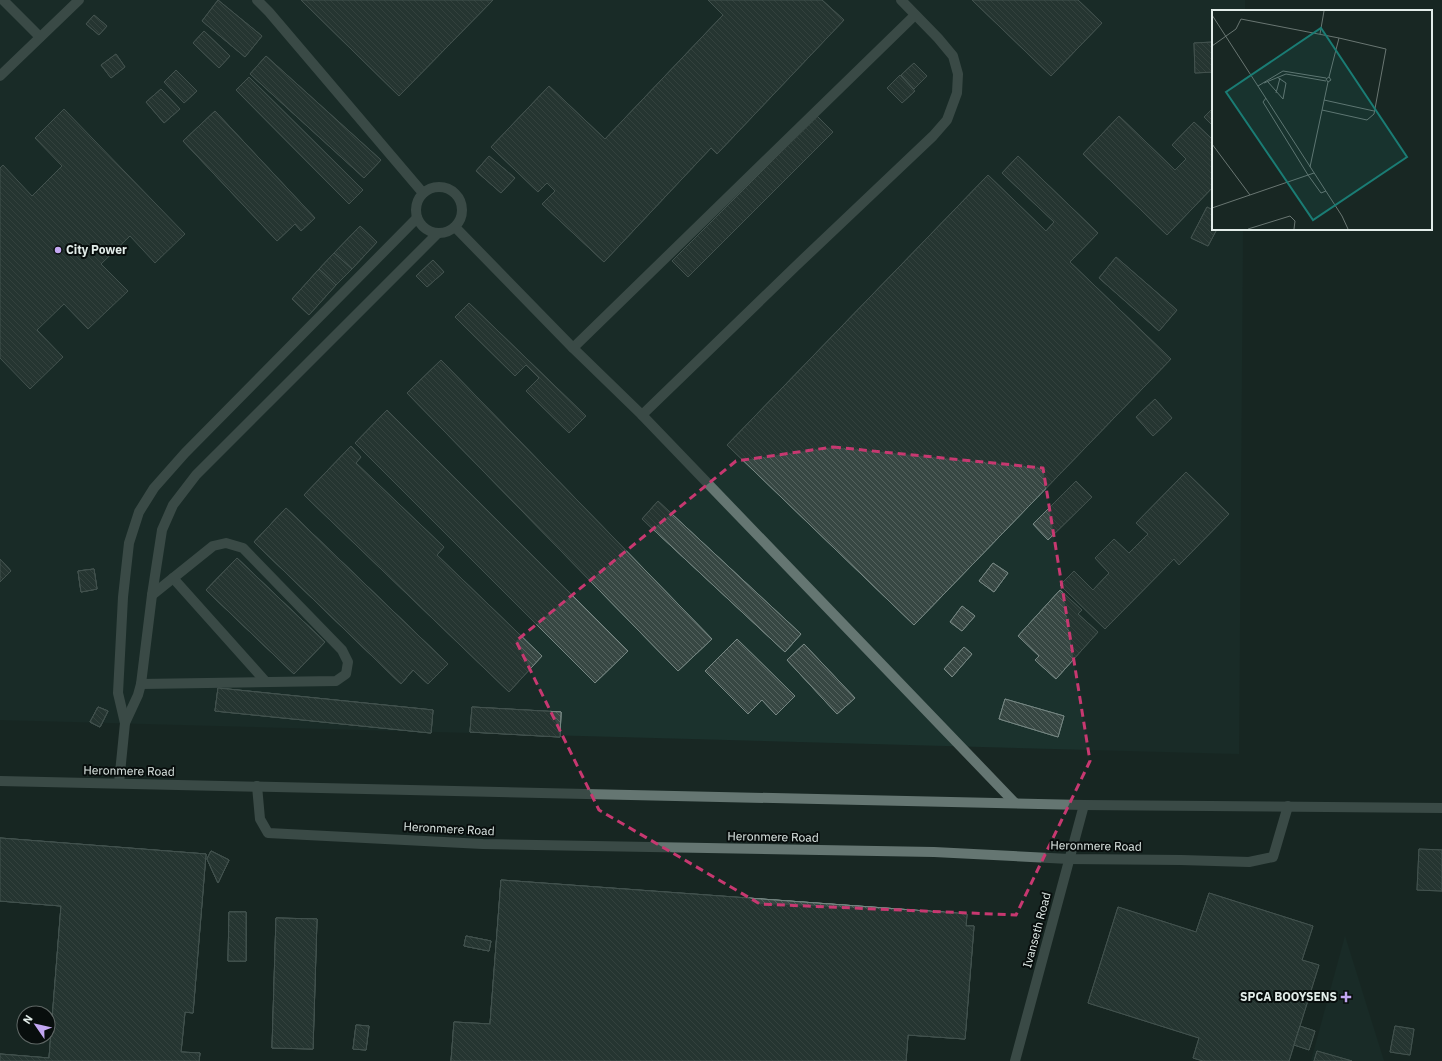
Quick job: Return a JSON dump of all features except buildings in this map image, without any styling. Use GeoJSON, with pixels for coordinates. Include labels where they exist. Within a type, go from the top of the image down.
{"type":"FeatureCollection","features":[{"type":"Feature","properties":{"kind":"street"},"geometry":{"type":"LineString","coordinates":[[3,0],[40,37]]}},
{"type":"Feature","properties":{"kind":"street"},"geometry":{"type":"LineString","coordinates":[[0,76],[78,0]]}},
{"type":"Feature","properties":{"kind":"street"},"geometry":{"type":"LineString","coordinates":[[257,0],[424,193]]}},
{"type":"Feature","properties":{"kind":"street"},"geometry":{"type":"LineString","coordinates":[[642,415],[791,270],[933,136],[947,120],[957,93],[958,74],[953,56],[901,0]]}},
{"type":"Feature","properties":{"kind":"street"},"geometry":{"type":"LineString","coordinates":[[572,348],[915,15]]}},
{"type":"Feature","properties":{"kind":"street"},"geometry":{"type":"LineString","coordinates":[[440,187],[449,189],[456,194],[462,202],[460,220],[455,227],[447,232],[438,233],[429,231],[422,226],[417,218],[416,209],[418,200],[431,188],[440,187]]}},
{"type":"Feature","properties":{"kind":"street"},"geometry":{"type":"LineString","coordinates":[[119,784],[125,723],[118,693],[123,597],[129,543],[139,512],[154,488],[185,453],[417,218]]}},
{"type":"Feature","properties":{"kind":"street"},"geometry":{"type":"LineString","coordinates":[[455,227],[572,348],[642,415],[1015,803]]}},
{"type":"Feature","properties":{"kind":"street"},"geometry":{"type":"LineString","coordinates":[[125,723],[138,695],[141,684],[162,530],[173,504],[196,475],[438,233]]}},
{"type":"Feature","properties":{"kind":"street"},"geometry":{"type":"LineString","coordinates":[[141,684],[336,681],[346,674],[348,662],[342,650],[243,548],[226,543],[213,546],[152,595]]}},
{"type":"Feature","properties":{"kind":"street"},"geometry":{"type":"LineString","coordinates":[[173,578],[266,682]]}},
{"type":"Feature","properties":{"kind":"street","name":"Heronmere Road"},"geometry":{"type":"LineString","coordinates":[[0,781],[1084,805],[1442,808]]}},
{"type":"Feature","properties":{"kind":"street","name":"Heronmere Road"},"geometry":{"type":"LineString","coordinates":[[257,786],[260,819],[268,833],[483,844],[934,852],[1069,860],[1181,860],[1249,862],[1273,857],[1288,806]]}},
{"type":"Feature","properties":{"kind":"street","name":"Ivanseth Road"},"geometry":{"type":"LineString","coordinates":[[1015,1061],[1084,805]]}},
{"type":"Feature","properties":{"kind":"highlighted area"},"geometry":{"type":"Polygon","coordinates":[[[833,447],[1043,468],[1090,761],[1016,915],[760,904],[599,810],[516,641],[736,461],[833,447]]]}},
{"type":"Feature","properties":{"kind":"shaded area"},"geometry":{"type":"Polygon","coordinates":[[[0,0],[1245,0],[1245,10],[1212,10],[1212,230],[1243,230],[1239,754],[0,720],[0,0]]]}},
{"type":"Feature","properties":{"kind":"shaded area","name":"SPCA BOOYSENS"},"geometry":{"type":"Polygon","coordinates":[[[1345,936],[1384,1061],[1311,1061],[1345,936]]]}},
{"type":"Feature","properties":{"kind":"place","name":"City Power"},"geometry":{"type":"Point","coordinates":[58,250]}},
{"type":"Feature","properties":{"kind":"place","name":"SPCA BOOYSENS"},"geometry":{"type":"Point","coordinates":[1346,997]}}]}
